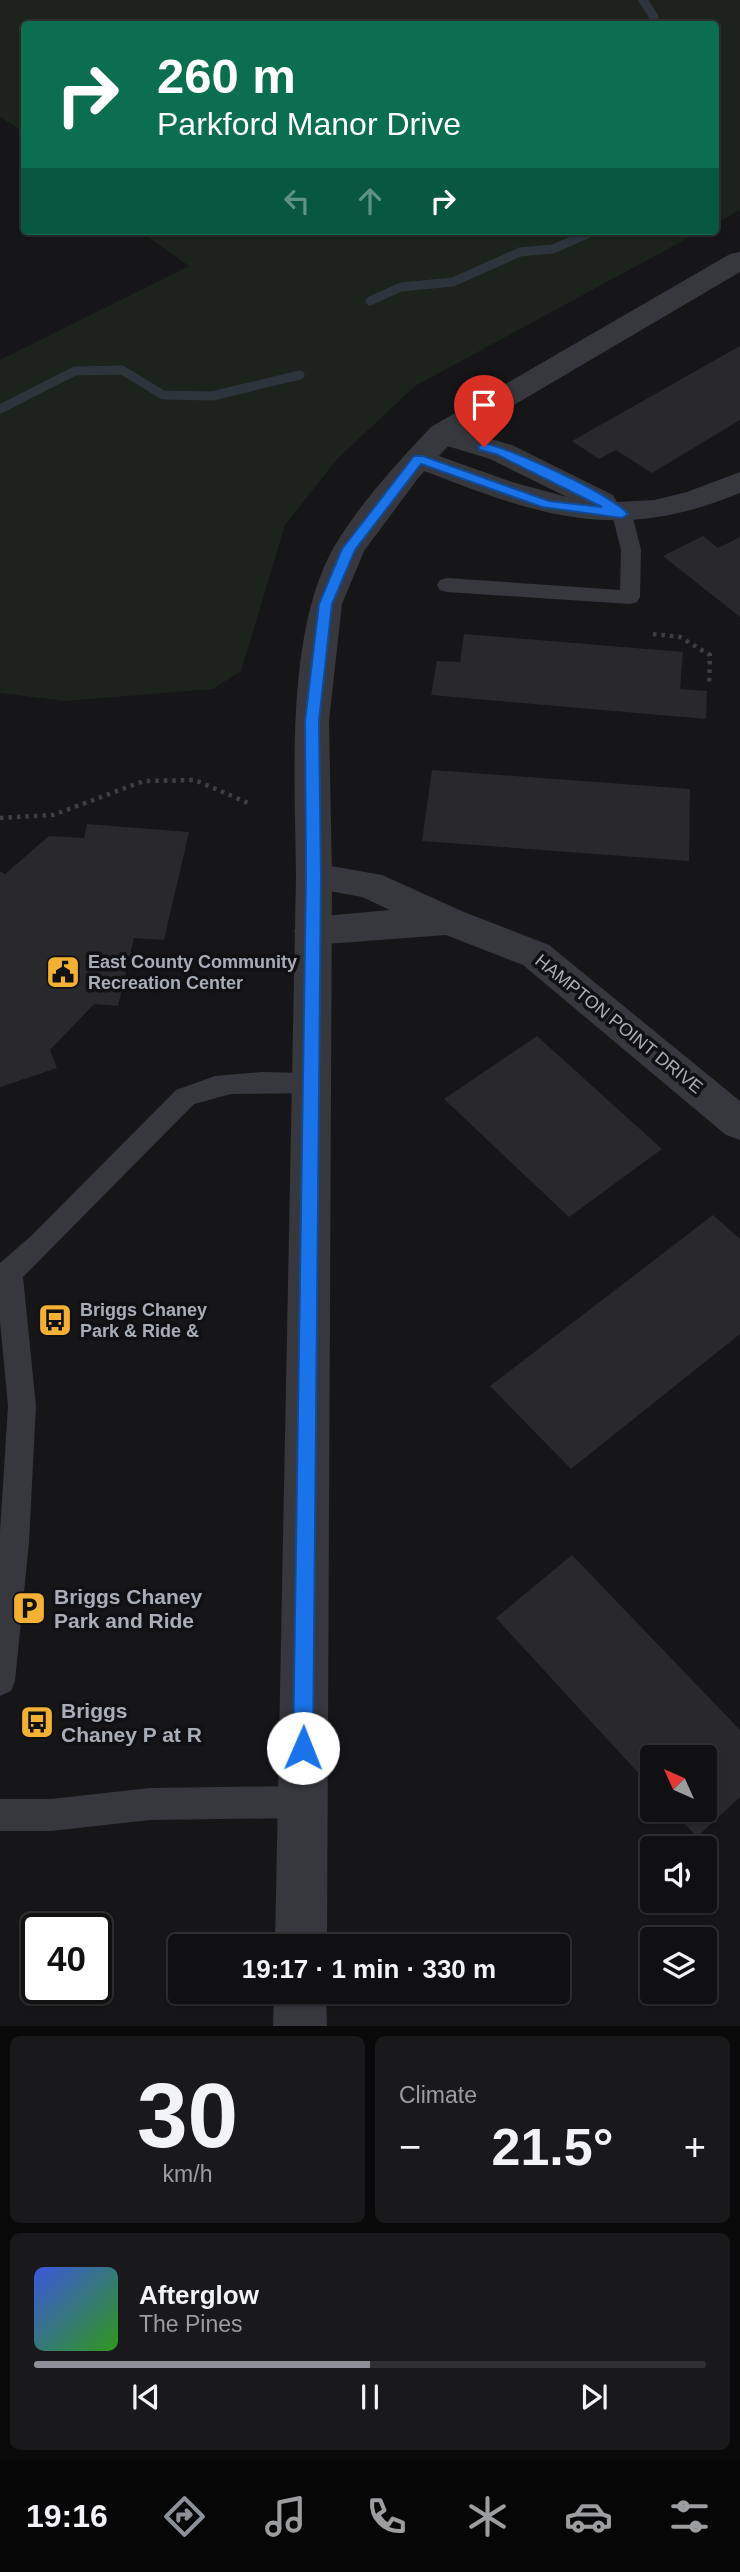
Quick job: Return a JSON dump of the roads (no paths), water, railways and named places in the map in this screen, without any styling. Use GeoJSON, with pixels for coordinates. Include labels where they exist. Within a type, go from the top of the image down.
{"type":"FeatureCollection","features":[{"type":"Feature","properties":{"kind":"street"},"geometry":{"type":"LineString","coordinates":[[301,1934],[314,876],[312,721],[326,604],[349,549],[419,458],[442,434],[740,260]]}},
{"type":"Feature","properties":{"kind":"street"},"geometry":{"type":"LineString","coordinates":[[442,434],[501,452],[589,494],[622,514]]}},
{"type":"Feature","properties":{"kind":"street"},"geometry":{"type":"LineString","coordinates":[[419,458],[547,504],[622,514],[660,510],[719,492],[740,482]]}},
{"type":"Feature","properties":{"kind":"street","name":"HAMPTON POINT DRIVE"},"geometry":{"type":"LineString","coordinates":[[314,876],[369,886],[536,955],[740,1124]]}},
{"type":"Feature","properties":{"kind":"street","name":"HAMPTON POINT DRIVE"},"geometry":{"type":"LineString","coordinates":[[313,931],[366,925],[451,922]]}},
{"type":"Feature","properties":{"kind":"street"},"geometry":{"type":"LineString","coordinates":[[300,2004],[300,2026]]}},
{"type":"Feature","properties":{"kind":"lane"},"geometry":{"type":"LineString","coordinates":[[447,585],[631,597],[631,550],[622,514]]}},
{"type":"Feature","properties":{"kind":"lane"},"geometry":{"type":"LineString","coordinates":[[0,1681],[14,1542],[22,1406],[4,1274],[40,1244],[185,1097],[206,1086],[222,1083],[311,1083]]}},
{"type":"Feature","properties":{"kind":"lane"},"geometry":{"type":"LineString","coordinates":[[0,1815],[51,1815],[150,1804],[302,1802]]}},
{"type":"Feature","properties":{"kind":"waterway"},"geometry":{"type":"LineString","coordinates":[[643,0],[654,17],[652,21]]}},
{"type":"Feature","properties":{"kind":"waterway"},"geometry":{"type":"LineString","coordinates":[[370,301],[401,287],[453,282],[520,252],[553,249],[585,235]]}},
{"type":"Feature","properties":{"kind":"waterway"},"geometry":{"type":"LineString","coordinates":[[0,409],[75,371],[122,370],[163,395],[212,396],[300,375]]}},
{"type":"Feature","properties":{"kind":"place","name":"East County Community Recreation Center"},"geometry":{"type":"Point","coordinates":[63,972]}},
{"type":"Feature","properties":{"kind":"place","name":"Briggs Chaney Park & Ride &"},"geometry":{"type":"Point","coordinates":[55,1320]}},
{"type":"Feature","properties":{"kind":"place","name":"Briggs Chaney Park and Ride"},"geometry":{"type":"Point","coordinates":[29,1608]}},
{"type":"Feature","properties":{"kind":"place","name":"Briggs Chaney P at R"},"geometry":{"type":"Point","coordinates":[37,1722]}}]}
